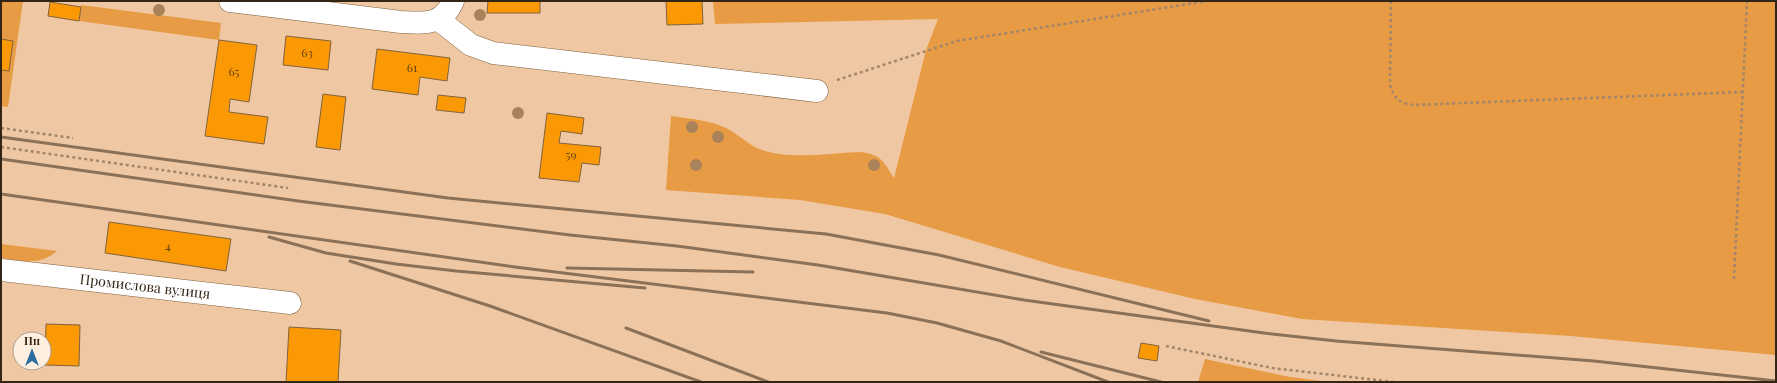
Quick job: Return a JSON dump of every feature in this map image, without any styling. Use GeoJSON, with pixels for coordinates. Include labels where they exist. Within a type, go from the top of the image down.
{"type":"FeatureCollection","features":[{"type":"Feature","properties":{"kind":"street"},"geometry":{"type":"LineString","coordinates":[[230,1],[275,4],[401,22],[423,23],[439,20],[449,10],[453,1]]}},
{"type":"Feature","properties":{"kind":"street"},"geometry":{"type":"LineString","coordinates":[[439,20],[471,45],[493,53],[817,91]]}},
{"type":"Feature","properties":{"kind":"street","name":"Промислова вулиця"},"geometry":{"type":"LineString","coordinates":[[1,270],[290,303]]}},
{"type":"Feature","properties":{"kind":"path"},"geometry":{"type":"LineString","coordinates":[[817,91],[850,75],[957,41],[1208,1]]}},
{"type":"Feature","properties":{"kind":"path"},"geometry":{"type":"LineString","coordinates":[[1392,1],[1390,85],[1394,96],[1402,103],[1413,105],[1742,92]]}},
{"type":"Feature","properties":{"kind":"path"},"geometry":{"type":"LineString","coordinates":[[1734,279],[1747,1]]}},
{"type":"Feature","properties":{"kind":"path"},"geometry":{"type":"LineString","coordinates":[[1,128],[73,138]]}},
{"type":"Feature","properties":{"kind":"path"},"geometry":{"type":"LineString","coordinates":[[1,147],[288,188]]}},
{"type":"Feature","properties":{"kind":"path"},"geometry":{"type":"LineString","coordinates":[[1166,346],[1286,370],[1394,382]]}},
{"type":"Feature","properties":{"kind":"shaded area"},"geometry":{"type":"Polygon","coordinates":[[[1,1],[23,1],[8,107],[1,106],[1,1]]]}},
{"type":"Feature","properties":{"kind":"shaded area"},"geometry":{"type":"Polygon","coordinates":[[[713,1],[1776,1],[1776,355],[1571,336],[1302,319],[1195,299],[1060,267],[885,214],[800,200],[666,190],[671,116],[700,120],[721,126],[732,131],[758,148],[774,153],[785,155],[810,155],[860,152],[867,153],[878,157],[894,178],[926,50],[938,19],[715,24],[713,1]]]}},
{"type":"Feature","properties":{"kind":"shaded area"},"geometry":{"type":"Polygon","coordinates":[[[81,5],[221,23],[219,40],[79,21],[81,5]]]}},
{"type":"Feature","properties":{"kind":"shaded area"},"geometry":{"type":"Polygon","coordinates":[[[1,244],[57,251],[51,256],[37,261],[16,260],[1,258],[1,244]]]}},
{"type":"Feature","properties":{"kind":"shaded area"},"geometry":{"type":"Polygon","coordinates":[[[1205,359],[1290,377],[1329,382],[1198,382],[1205,359]]]}},
{"type":"Feature","properties":{"kind":"building"},"geometry":{"type":"Polygon","coordinates":[[[488,1],[540,1],[540,13],[487,13],[488,1]]]}},
{"type":"Feature","properties":{"kind":"building"},"geometry":{"type":"Polygon","coordinates":[[[666,1],[702,1],[703,24],[667,25],[666,1]]]}},
{"type":"Feature","properties":{"kind":"building"},"geometry":{"type":"Polygon","coordinates":[[[50,2],[81,7],[79,21],[48,16],[50,2]]]}},
{"type":"Feature","properties":{"kind":"building"},"geometry":{"type":"Polygon","coordinates":[[[286,36],[331,41],[328,70],[283,65],[286,36]]]}},
{"type":"Feature","properties":{"kind":"building"},"geometry":{"type":"Polygon","coordinates":[[[1,39],[13,41],[9,71],[1,70],[1,39]]]}},
{"type":"Feature","properties":{"kind":"building"},"geometry":{"type":"Polygon","coordinates":[[[219,40],[257,45],[249,102],[230,99],[229,112],[268,117],[264,144],[205,136],[219,40]]]}},
{"type":"Feature","properties":{"kind":"building"},"geometry":{"type":"Polygon","coordinates":[[[377,49],[450,58],[447,81],[420,77],[418,95],[372,89],[377,49]]]}},
{"type":"Feature","properties":{"kind":"building"},"geometry":{"type":"Polygon","coordinates":[[[323,94],[346,97],[340,150],[316,147],[323,94]]]}},
{"type":"Feature","properties":{"kind":"building"},"geometry":{"type":"Polygon","coordinates":[[[438,95],[466,98],[464,113],[436,110],[438,95]]]}},
{"type":"Feature","properties":{"kind":"building"},"geometry":{"type":"Polygon","coordinates":[[[547,113],[584,118],[582,134],[561,131],[559,143],[601,147],[599,165],[582,163],[579,182],[539,178],[547,113]]]}},
{"type":"Feature","properties":{"kind":"building"},"geometry":{"type":"Polygon","coordinates":[[[109,222],[231,239],[226,271],[105,253],[109,222]]]}},
{"type":"Feature","properties":{"kind":"building"},"geometry":{"type":"Polygon","coordinates":[[[46,324],[80,325],[79,366],[52,365],[52,331],[46,331],[46,324]]]}},
{"type":"Feature","properties":{"kind":"building"},"geometry":{"type":"Polygon","coordinates":[[[289,327],[341,330],[338,382],[286,382],[289,327]]]}},
{"type":"Feature","properties":{"kind":"building"},"geometry":{"type":"Polygon","coordinates":[[[1141,343],[1159,346],[1157,361],[1138,358],[1141,343]]]}},
{"type":"Feature","properties":{"kind":"railway"},"geometry":{"type":"LineString","coordinates":[[1,137],[448,198],[826,234],[939,255],[1209,321]]}},
{"type":"Feature","properties":{"kind":"railway"},"geometry":{"type":"LineString","coordinates":[[1,159],[298,201],[570,235],[677,246],[818,265],[1024,300],[1264,333],[1336,341],[1594,361],[1776,381]]}},
{"type":"Feature","properties":{"kind":"railway"},"geometry":{"type":"LineString","coordinates":[[1,194],[515,267],[887,313],[937,323],[1001,341],[1108,382]]}},
{"type":"Feature","properties":{"kind":"railway"},"geometry":{"type":"LineString","coordinates":[[269,237],[326,253],[396,264],[456,271],[645,288]]}},
{"type":"Feature","properties":{"kind":"railway"},"geometry":{"type":"LineString","coordinates":[[350,261],[490,306],[701,382]]}},
{"type":"Feature","properties":{"kind":"railway"},"geometry":{"type":"LineString","coordinates":[[567,268],[753,272]]}},
{"type":"Feature","properties":{"kind":"railway"},"geometry":{"type":"LineString","coordinates":[[626,328],[768,382]]}},
{"type":"Feature","properties":{"kind":"railway"},"geometry":{"type":"LineString","coordinates":[[1041,352],[1161,382]]}}]}
